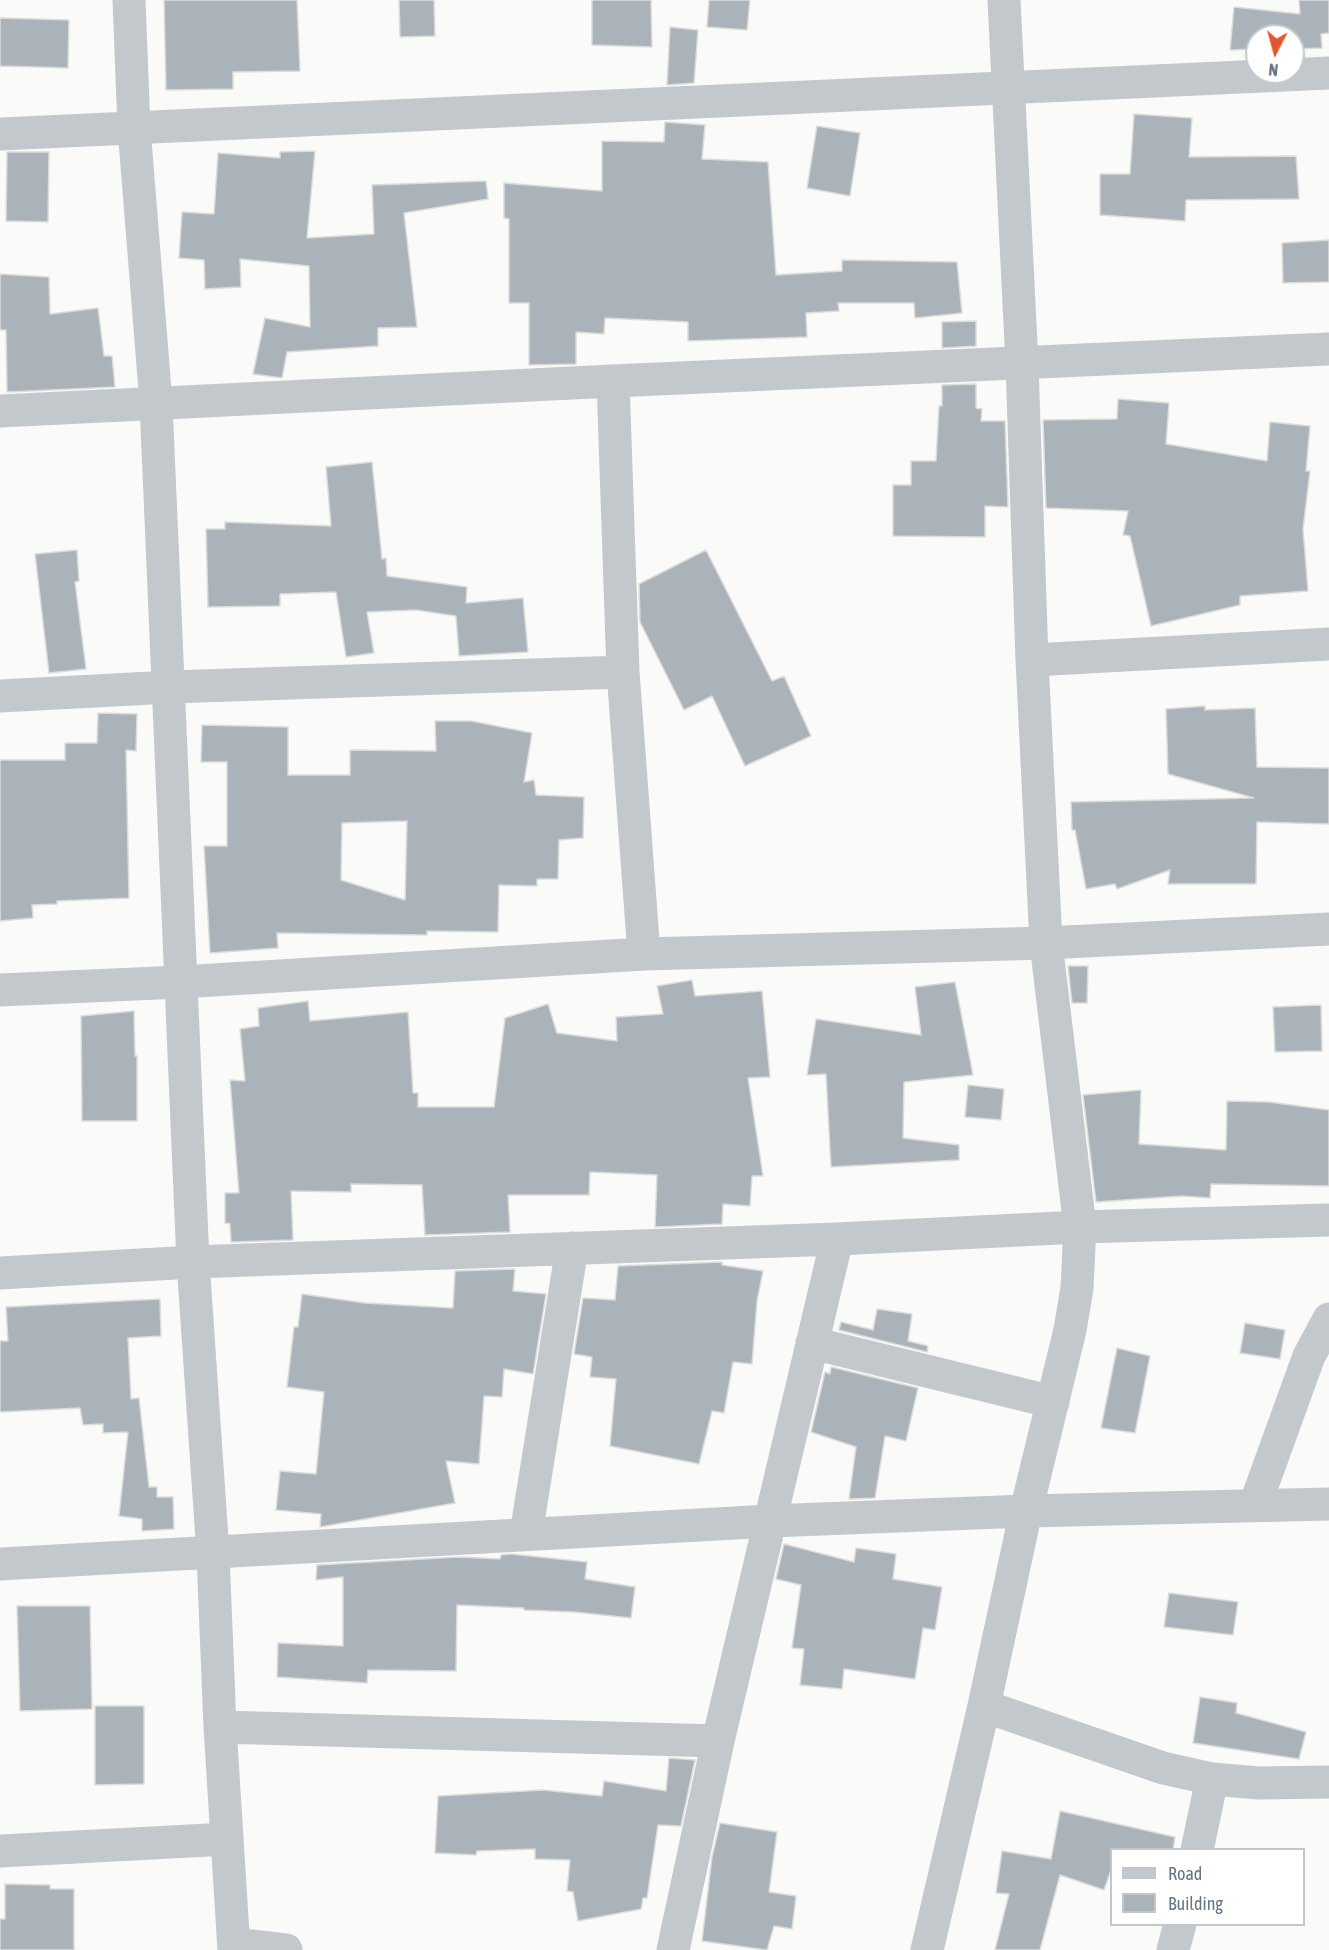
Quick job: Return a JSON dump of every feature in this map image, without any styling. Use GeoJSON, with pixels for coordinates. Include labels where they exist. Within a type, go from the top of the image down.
{"type":"FeatureCollection","features":[{"type":"Feature","properties":{"kind":"street"},"geometry":{"type":"LineString","coordinates":[[129,0],[134,128],[156,403],[193,1262],[213,1554],[220,1727],[234,1947],[286,1950]]}},
{"type":"Feature","properties":{"kind":"street"},"geometry":{"type":"LineString","coordinates":[[927,1950],[984,1706],[1026,1511],[1053,1402],[1077,1288],[1080,1227],[1046,943],[1004,0]]}},
{"type":"Feature","properties":{"kind":"street"},"geometry":{"type":"LineString","coordinates":[[0,134],[1329,73]]}},
{"type":"Feature","properties":{"kind":"street"},"geometry":{"type":"LineString","coordinates":[[0,411],[1329,349]]}},
{"type":"Feature","properties":{"kind":"street"},"geometry":{"type":"LineString","coordinates":[[613,381],[623,672],[644,954]]}},
{"type":"Feature","properties":{"kind":"street"},"geometry":{"type":"LineString","coordinates":[[1032,660],[1329,644]]}},
{"type":"Feature","properties":{"kind":"street"},"geometry":{"type":"LineString","coordinates":[[0,696],[170,687],[623,672]]}},
{"type":"Feature","properties":{"kind":"street"},"geometry":{"type":"LineString","coordinates":[[0,990],[180,982],[644,954],[1046,943],[1329,929]]}},
{"type":"Feature","properties":{"kind":"street"},"geometry":{"type":"LineString","coordinates":[[0,1273],[193,1262],[837,1239],[1080,1227],[1329,1220]]}},
{"type":"Feature","properties":{"kind":"street"},"geometry":{"type":"LineString","coordinates":[[673,1950],[718,1741],[837,1239]]}},
{"type":"Feature","properties":{"kind":"street"},"geometry":{"type":"LineString","coordinates":[[526,1534],[572,1248]]}},
{"type":"Feature","properties":{"kind":"street"},"geometry":{"type":"LineString","coordinates":[[1255,1505],[1309,1356],[1329,1319]]}},
{"type":"Feature","properties":{"kind":"street"},"geometry":{"type":"LineString","coordinates":[[812,1343],[1053,1402]]}},
{"type":"Feature","properties":{"kind":"street"},"geometry":{"type":"LineString","coordinates":[[0,1564],[213,1554],[770,1521],[1026,1511],[1329,1504]]}},
{"type":"Feature","properties":{"kind":"street"},"geometry":{"type":"LineString","coordinates":[[984,1706],[1163,1768],[1212,1779],[1259,1783],[1329,1782]]}},
{"type":"Feature","properties":{"kind":"street"},"geometry":{"type":"LineString","coordinates":[[220,1727],[718,1741]]}},
{"type":"Feature","properties":{"kind":"street"},"geometry":{"type":"LineString","coordinates":[[1197,1848],[1212,1779]]}},
{"type":"Feature","properties":{"kind":"street"},"geometry":{"type":"LineString","coordinates":[[0,1851],[227,1839]]}},
{"type":"Feature","properties":{"kind":"street"},"geometry":{"type":"LineString","coordinates":[[1173,1950],[1179,1926]]}},
{"type":"Feature","properties":{"kind":"building"},"geometry":{"type":"Polygon","coordinates":[[[164,0],[297,0],[300,71],[233,72],[233,89],[166,90],[164,0]]]}},
{"type":"Feature","properties":{"kind":"building"},"geometry":{"type":"Polygon","coordinates":[[[399,0],[434,0],[435,36],[400,37],[399,0]]]}},
{"type":"Feature","properties":{"kind":"building"},"geometry":{"type":"Polygon","coordinates":[[[592,0],[651,0],[652,47],[592,45],[592,0]]]}},
{"type":"Feature","properties":{"kind":"building"},"geometry":{"type":"Polygon","coordinates":[[[709,0],[750,0],[747,30],[707,27],[709,0]]]}},
{"type":"Feature","properties":{"kind":"building"},"geometry":{"type":"Polygon","coordinates":[[[1299,0],[1329,0],[1329,33],[1321,34],[1322,48],[1305,49],[1305,24],[1245,24],[1245,49],[1230,50],[1234,7],[1300,14],[1299,0]]]}},
{"type":"Feature","properties":{"kind":"building"},"geometry":{"type":"Polygon","coordinates":[[[0,18],[69,20],[68,68],[0,66],[0,18]]]}},
{"type":"Feature","properties":{"kind":"building"},"geometry":{"type":"Polygon","coordinates":[[[670,27],[698,30],[694,83],[667,85],[670,27]]]}},
{"type":"Feature","properties":{"kind":"building"},"geometry":{"type":"Polygon","coordinates":[[[1134,114],[1192,118],[1189,157],[1296,156],[1299,199],[1186,200],[1185,221],[1100,215],[1100,174],[1130,174],[1134,114]]]}},
{"type":"Feature","properties":{"kind":"building"},"geometry":{"type":"Polygon","coordinates":[[[665,122],[705,125],[702,159],[768,162],[776,275],[842,271],[842,260],[957,262],[962,313],[915,318],[914,303],[838,303],[839,311],[806,313],[807,337],[688,341],[688,322],[605,318],[604,334],[576,332],[576,364],[529,365],[529,303],[509,303],[509,219],[504,218],[504,183],[602,191],[602,141],[664,142],[665,122]]]}},
{"type":"Feature","properties":{"kind":"building"},"geometry":{"type":"Polygon","coordinates":[[[817,126],[860,133],[850,196],[807,188],[817,126]]]}},
{"type":"Feature","properties":{"kind":"building"},"geometry":{"type":"Polygon","coordinates":[[[315,151],[307,238],[374,234],[372,185],[486,181],[488,199],[404,213],[417,327],[378,328],[378,346],[287,352],[282,378],[253,374],[265,318],[310,327],[309,266],[240,259],[241,287],[205,289],[204,260],[179,258],[182,212],[214,214],[218,153],[280,158],[280,152],[315,151]]]}},
{"type":"Feature","properties":{"kind":"building"},"geometry":{"type":"Polygon","coordinates":[[[7,152],[49,152],[48,222],[6,221],[7,152]]]}},
{"type":"Feature","properties":{"kind":"building"},"geometry":{"type":"Polygon","coordinates":[[[1329,240],[1329,282],[1283,283],[1282,243],[1329,240]]]}},
{"type":"Feature","properties":{"kind":"building"},"geometry":{"type":"Polygon","coordinates":[[[0,274],[49,277],[50,314],[98,308],[104,356],[112,356],[115,387],[7,392],[6,330],[0,330],[0,274]]]}},
{"type":"Feature","properties":{"kind":"building"},"geometry":{"type":"Polygon","coordinates":[[[976,321],[976,346],[942,348],[942,322],[976,321]]]}},
{"type":"Feature","properties":{"kind":"building"},"geometry":{"type":"Polygon","coordinates":[[[976,384],[976,408],[982,409],[981,421],[1005,421],[1008,507],[985,506],[985,537],[893,536],[893,485],[911,485],[911,461],[936,461],[942,385],[976,384]]]}},
{"type":"Feature","properties":{"kind":"building"},"geometry":{"type":"Polygon","coordinates":[[[1118,399],[1169,403],[1166,444],[1267,461],[1270,422],[1310,426],[1306,471],[1310,471],[1303,529],[1308,591],[1240,596],[1240,605],[1151,626],[1130,536],[1123,535],[1128,511],[1046,508],[1043,420],[1117,419],[1118,399]]]}},
{"type":"Feature","properties":{"kind":"building"},"geometry":{"type":"Polygon","coordinates":[[[372,462],[382,559],[386,558],[387,576],[467,587],[466,603],[523,598],[528,652],[459,656],[456,616],[416,610],[367,612],[374,653],[346,657],[336,592],[280,594],[280,606],[208,607],[206,529],[225,529],[225,522],[331,526],[326,467],[372,462]]]}},
{"type":"Feature","properties":{"kind":"building"},"geometry":{"type":"Polygon","coordinates":[[[77,550],[79,581],[75,582],[86,669],[49,673],[35,554],[77,550]]]}},
{"type":"Feature","properties":{"kind":"building"},"geometry":{"type":"Polygon","coordinates":[[[706,550],[772,681],[784,676],[811,736],[745,766],[712,696],[684,710],[640,622],[639,584],[706,550]]]}},
{"type":"Feature","properties":{"kind":"building"},"geometry":{"type":"Polygon","coordinates":[[[1205,706],[1205,710],[1255,708],[1257,767],[1329,768],[1329,824],[1257,822],[1256,884],[1168,884],[1170,870],[1117,889],[1115,884],[1086,889],[1075,830],[1072,830],[1071,802],[1254,798],[1168,774],[1166,709],[1205,706]]]}},
{"type":"Feature","properties":{"kind":"building"},"geometry":{"type":"Polygon","coordinates":[[[98,713],[137,714],[136,751],[126,750],[129,898],[57,901],[57,904],[32,905],[33,918],[0,921],[0,760],[65,760],[65,743],[97,743],[98,713]]]}},
{"type":"Feature","properties":{"kind":"building"},"geometry":{"type":"Polygon","coordinates":[[[435,721],[471,721],[532,733],[524,782],[534,780],[536,795],[584,797],[583,838],[559,840],[558,879],[537,879],[537,886],[499,885],[498,932],[427,931],[427,935],[277,933],[278,948],[210,953],[204,846],[227,846],[227,762],[201,762],[202,725],[288,727],[288,775],[350,775],[350,750],[436,751],[435,721]],[[407,821],[342,823],[341,880],[405,900],[407,821]]]}},
{"type":"Feature","properties":{"kind":"building"},"geometry":{"type":"Polygon","coordinates":[[[1068,966],[1088,966],[1087,1003],[1072,1003],[1068,966]]]}},
{"type":"Feature","properties":{"kind":"building"},"geometry":{"type":"Polygon","coordinates":[[[692,980],[695,996],[762,991],[770,1077],[748,1078],[763,1176],[752,1176],[750,1206],[723,1204],[722,1224],[655,1227],[657,1175],[590,1172],[589,1195],[508,1195],[510,1232],[425,1235],[422,1185],[351,1184],[351,1192],[291,1191],[293,1240],[231,1242],[230,1224],[225,1223],[225,1193],[239,1193],[230,1080],[245,1081],[240,1029],[259,1026],[258,1008],[308,1001],[310,1021],[408,1012],[413,1093],[418,1093],[418,1107],[494,1107],[505,1018],[548,1004],[557,1033],[617,1041],[616,1017],[663,1014],[657,986],[692,980]]]}},
{"type":"Feature","properties":{"kind":"building"},"geometry":{"type":"Polygon","coordinates":[[[955,982],[973,1075],[904,1082],[903,1138],[959,1145],[959,1160],[831,1167],[826,1074],[807,1075],[816,1019],[921,1035],[915,987],[955,982]]]}},
{"type":"Feature","properties":{"kind":"building"},"geometry":{"type":"Polygon","coordinates":[[[1321,1005],[1322,1051],[1275,1052],[1273,1007],[1321,1005]]]}},
{"type":"Feature","properties":{"kind":"building"},"geometry":{"type":"Polygon","coordinates":[[[134,1011],[137,1121],[82,1121],[81,1016],[134,1011]]]}},
{"type":"Feature","properties":{"kind":"building"},"geometry":{"type":"Polygon","coordinates":[[[968,1085],[1004,1089],[1001,1120],[965,1117],[968,1085]]]}},
{"type":"Feature","properties":{"kind":"building"},"geometry":{"type":"Polygon","coordinates":[[[1141,1090],[1139,1144],[1226,1150],[1227,1101],[1269,1102],[1329,1110],[1329,1186],[1211,1184],[1210,1198],[1182,1196],[1096,1202],[1083,1095],[1141,1090]]]}},
{"type":"Feature","properties":{"kind":"building"},"geometry":{"type":"Polygon","coordinates":[[[722,1262],[722,1265],[763,1271],[757,1301],[752,1364],[733,1362],[724,1413],[712,1411],[699,1464],[610,1446],[616,1379],[590,1377],[592,1357],[574,1354],[583,1298],[615,1300],[618,1266],[722,1262]]]}},
{"type":"Feature","properties":{"kind":"building"},"geometry":{"type":"Polygon","coordinates":[[[515,1269],[513,1291],[546,1294],[533,1374],[504,1369],[502,1397],[484,1396],[479,1464],[446,1461],[455,1503],[320,1527],[321,1514],[276,1510],[280,1471],[316,1474],[324,1392],[287,1387],[294,1327],[298,1327],[302,1294],[365,1303],[453,1308],[455,1271],[515,1269]]]}},
{"type":"Feature","properties":{"kind":"building"},"geometry":{"type":"Polygon","coordinates":[[[160,1299],[161,1336],[128,1338],[131,1399],[139,1398],[149,1487],[157,1487],[157,1497],[173,1497],[174,1529],[142,1531],[142,1519],[119,1516],[128,1432],[103,1433],[103,1424],[83,1425],[80,1408],[0,1412],[0,1341],[8,1341],[6,1307],[160,1299]]]}},
{"type":"Feature","properties":{"kind":"building"},"geometry":{"type":"Polygon","coordinates":[[[877,1309],[912,1314],[908,1341],[928,1346],[927,1352],[839,1330],[841,1322],[873,1330],[877,1309]]]}},
{"type":"Feature","properties":{"kind":"building"},"geometry":{"type":"Polygon","coordinates":[[[1245,1323],[1285,1330],[1280,1359],[1240,1353],[1245,1323]]]}},
{"type":"Feature","properties":{"kind":"building"},"geometry":{"type":"Polygon","coordinates":[[[1117,1348],[1150,1356],[1135,1433],[1101,1428],[1117,1348]]]}},
{"type":"Feature","properties":{"kind":"building"},"geometry":{"type":"Polygon","coordinates":[[[831,1367],[918,1388],[906,1441],[885,1436],[875,1498],[849,1499],[856,1447],[811,1432],[825,1372],[830,1374],[831,1367]]]}},
{"type":"Feature","properties":{"kind":"building"},"geometry":{"type":"Polygon","coordinates":[[[784,1544],[854,1562],[856,1548],[896,1554],[893,1579],[942,1587],[935,1630],[923,1628],[915,1679],[844,1669],[842,1689],[800,1685],[804,1649],[792,1648],[801,1585],[776,1579],[784,1544]]]}},
{"type":"Feature","properties":{"kind":"building"},"geometry":{"type":"Polygon","coordinates":[[[511,1554],[587,1562],[585,1579],[635,1587],[631,1618],[524,1610],[524,1608],[457,1605],[456,1671],[368,1670],[367,1683],[277,1677],[278,1643],[343,1646],[343,1577],[316,1580],[317,1565],[459,1557],[500,1559],[501,1555],[511,1554]]]}},
{"type":"Feature","properties":{"kind":"building"},"geometry":{"type":"Polygon","coordinates":[[[1169,1593],[1238,1602],[1233,1635],[1164,1627],[1169,1593]]]}},
{"type":"Feature","properties":{"kind":"building"},"geometry":{"type":"Polygon","coordinates":[[[17,1606],[90,1606],[92,1709],[20,1711],[17,1606]]]}},
{"type":"Feature","properties":{"kind":"building"},"geometry":{"type":"Polygon","coordinates":[[[1200,1697],[1237,1703],[1236,1713],[1306,1732],[1299,1759],[1193,1743],[1200,1697]]]}},
{"type":"Feature","properties":{"kind":"building"},"geometry":{"type":"Polygon","coordinates":[[[95,1706],[144,1706],[144,1784],[95,1785],[95,1706]]]}},
{"type":"Feature","properties":{"kind":"building"},"geometry":{"type":"Polygon","coordinates":[[[669,1758],[695,1760],[681,1826],[658,1825],[647,1898],[643,1898],[641,1909],[578,1921],[573,1892],[567,1891],[570,1860],[535,1859],[535,1849],[477,1851],[476,1855],[435,1853],[438,1796],[543,1790],[602,1796],[604,1781],[666,1791],[669,1758]]]}},
{"type":"Feature","properties":{"kind":"building"},"geometry":{"type":"Polygon","coordinates":[[[1060,1811],[1175,1837],[1173,1848],[1110,1848],[1110,1873],[1104,1890],[1060,1875],[1040,1950],[995,1950],[1009,1894],[996,1893],[1002,1851],[1051,1859],[1060,1811]]]}},
{"type":"Feature","properties":{"kind":"building"},"geometry":{"type":"Polygon","coordinates":[[[720,1823],[777,1832],[769,1892],[796,1896],[792,1929],[774,1926],[767,1950],[702,1941],[712,1857],[720,1823]]]}},
{"type":"Feature","properties":{"kind":"building"},"geometry":{"type":"Polygon","coordinates":[[[5,1884],[50,1885],[50,1889],[74,1889],[74,1950],[0,1950],[0,1919],[5,1919],[5,1884]]]}}]}
